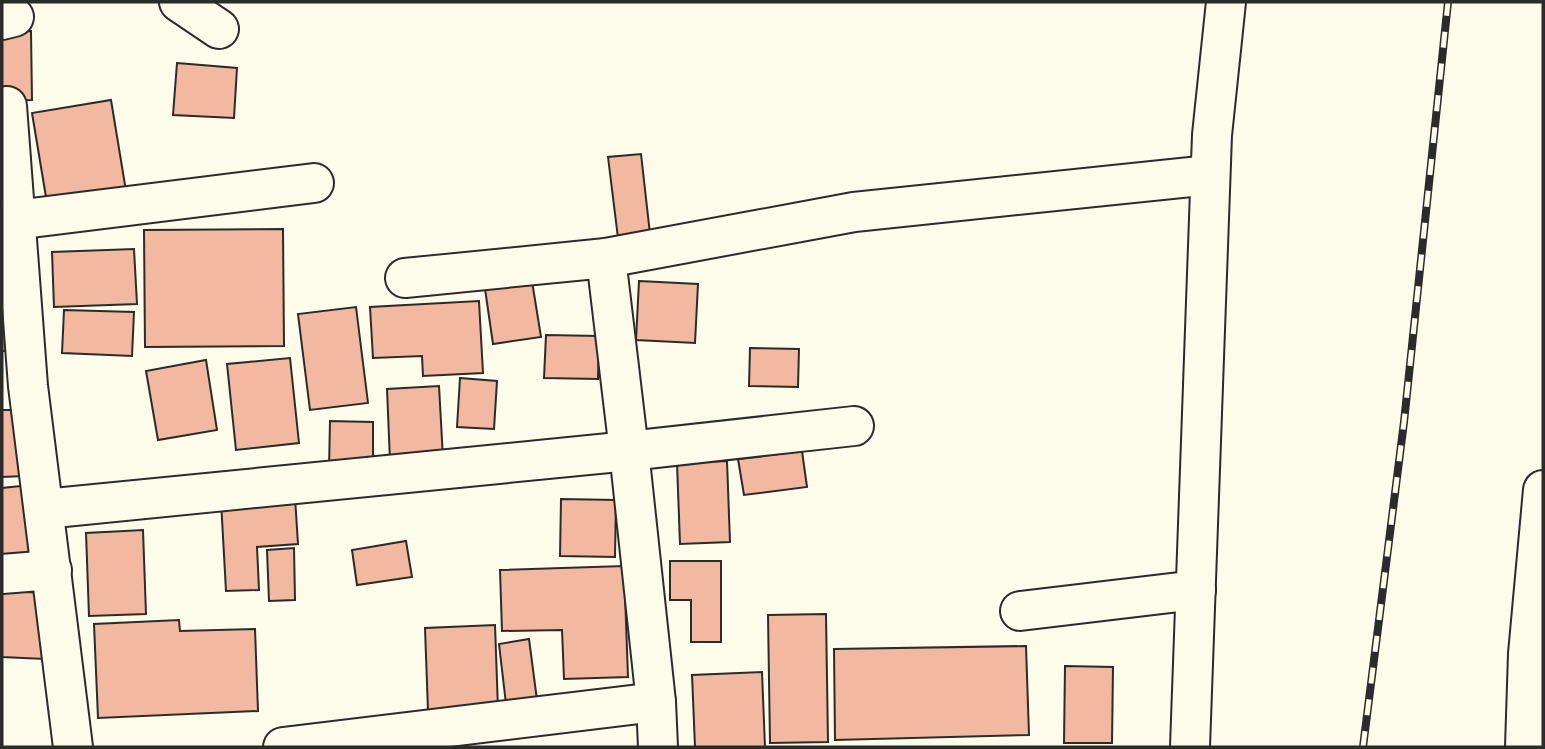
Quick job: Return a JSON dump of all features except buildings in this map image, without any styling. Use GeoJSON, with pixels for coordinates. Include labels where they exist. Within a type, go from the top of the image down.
{"type":"FeatureCollection","features":[{"type":"Feature","properties":{"kind":"street"},"geometry":{"type":"LineString","coordinates":[[179,2],[219,29]]}},
{"type":"Feature","properties":{"kind":"street"},"geometry":{"type":"LineString","coordinates":[[1190,747],[1210,175],[1226,2]]}},
{"type":"Feature","properties":{"kind":"street"},"geometry":{"type":"LineString","coordinates":[[7,106],[15,220],[15,386],[44,509],[73,747]]}},
{"type":"Feature","properties":{"kind":"street"},"geometry":{"type":"LineString","coordinates":[[405,278],[606,258],[854,212],[1210,175]]}},
{"type":"Feature","properties":{"kind":"street"},"geometry":{"type":"LineString","coordinates":[[15,220],[314,183]]}},
{"type":"Feature","properties":{"kind":"street"},"geometry":{"type":"LineString","coordinates":[[606,258],[656,702],[658,747]]}},
{"type":"Feature","properties":{"kind":"street"},"geometry":{"type":"LineString","coordinates":[[44,509],[854,426]]}},
{"type":"Feature","properties":{"kind":"street"},"geometry":{"type":"LineString","coordinates":[[1525,747],[1528,654],[1542,514]]}},
{"type":"Feature","properties":{"kind":"street"},"geometry":{"type":"LineString","coordinates":[[2,574],[52,570]]}},
{"type":"Feature","properties":{"kind":"street"},"geometry":{"type":"LineString","coordinates":[[1020,611],[1196,590]]}},
{"type":"Feature","properties":{"kind":"street"},"geometry":{"type":"LineString","coordinates":[[283,747],[656,702]]}},
{"type":"Feature","properties":{"kind":"railway"},"geometry":{"type":"LineString","coordinates":[[1363,747],[1404,422],[1448,2]]}}]}
